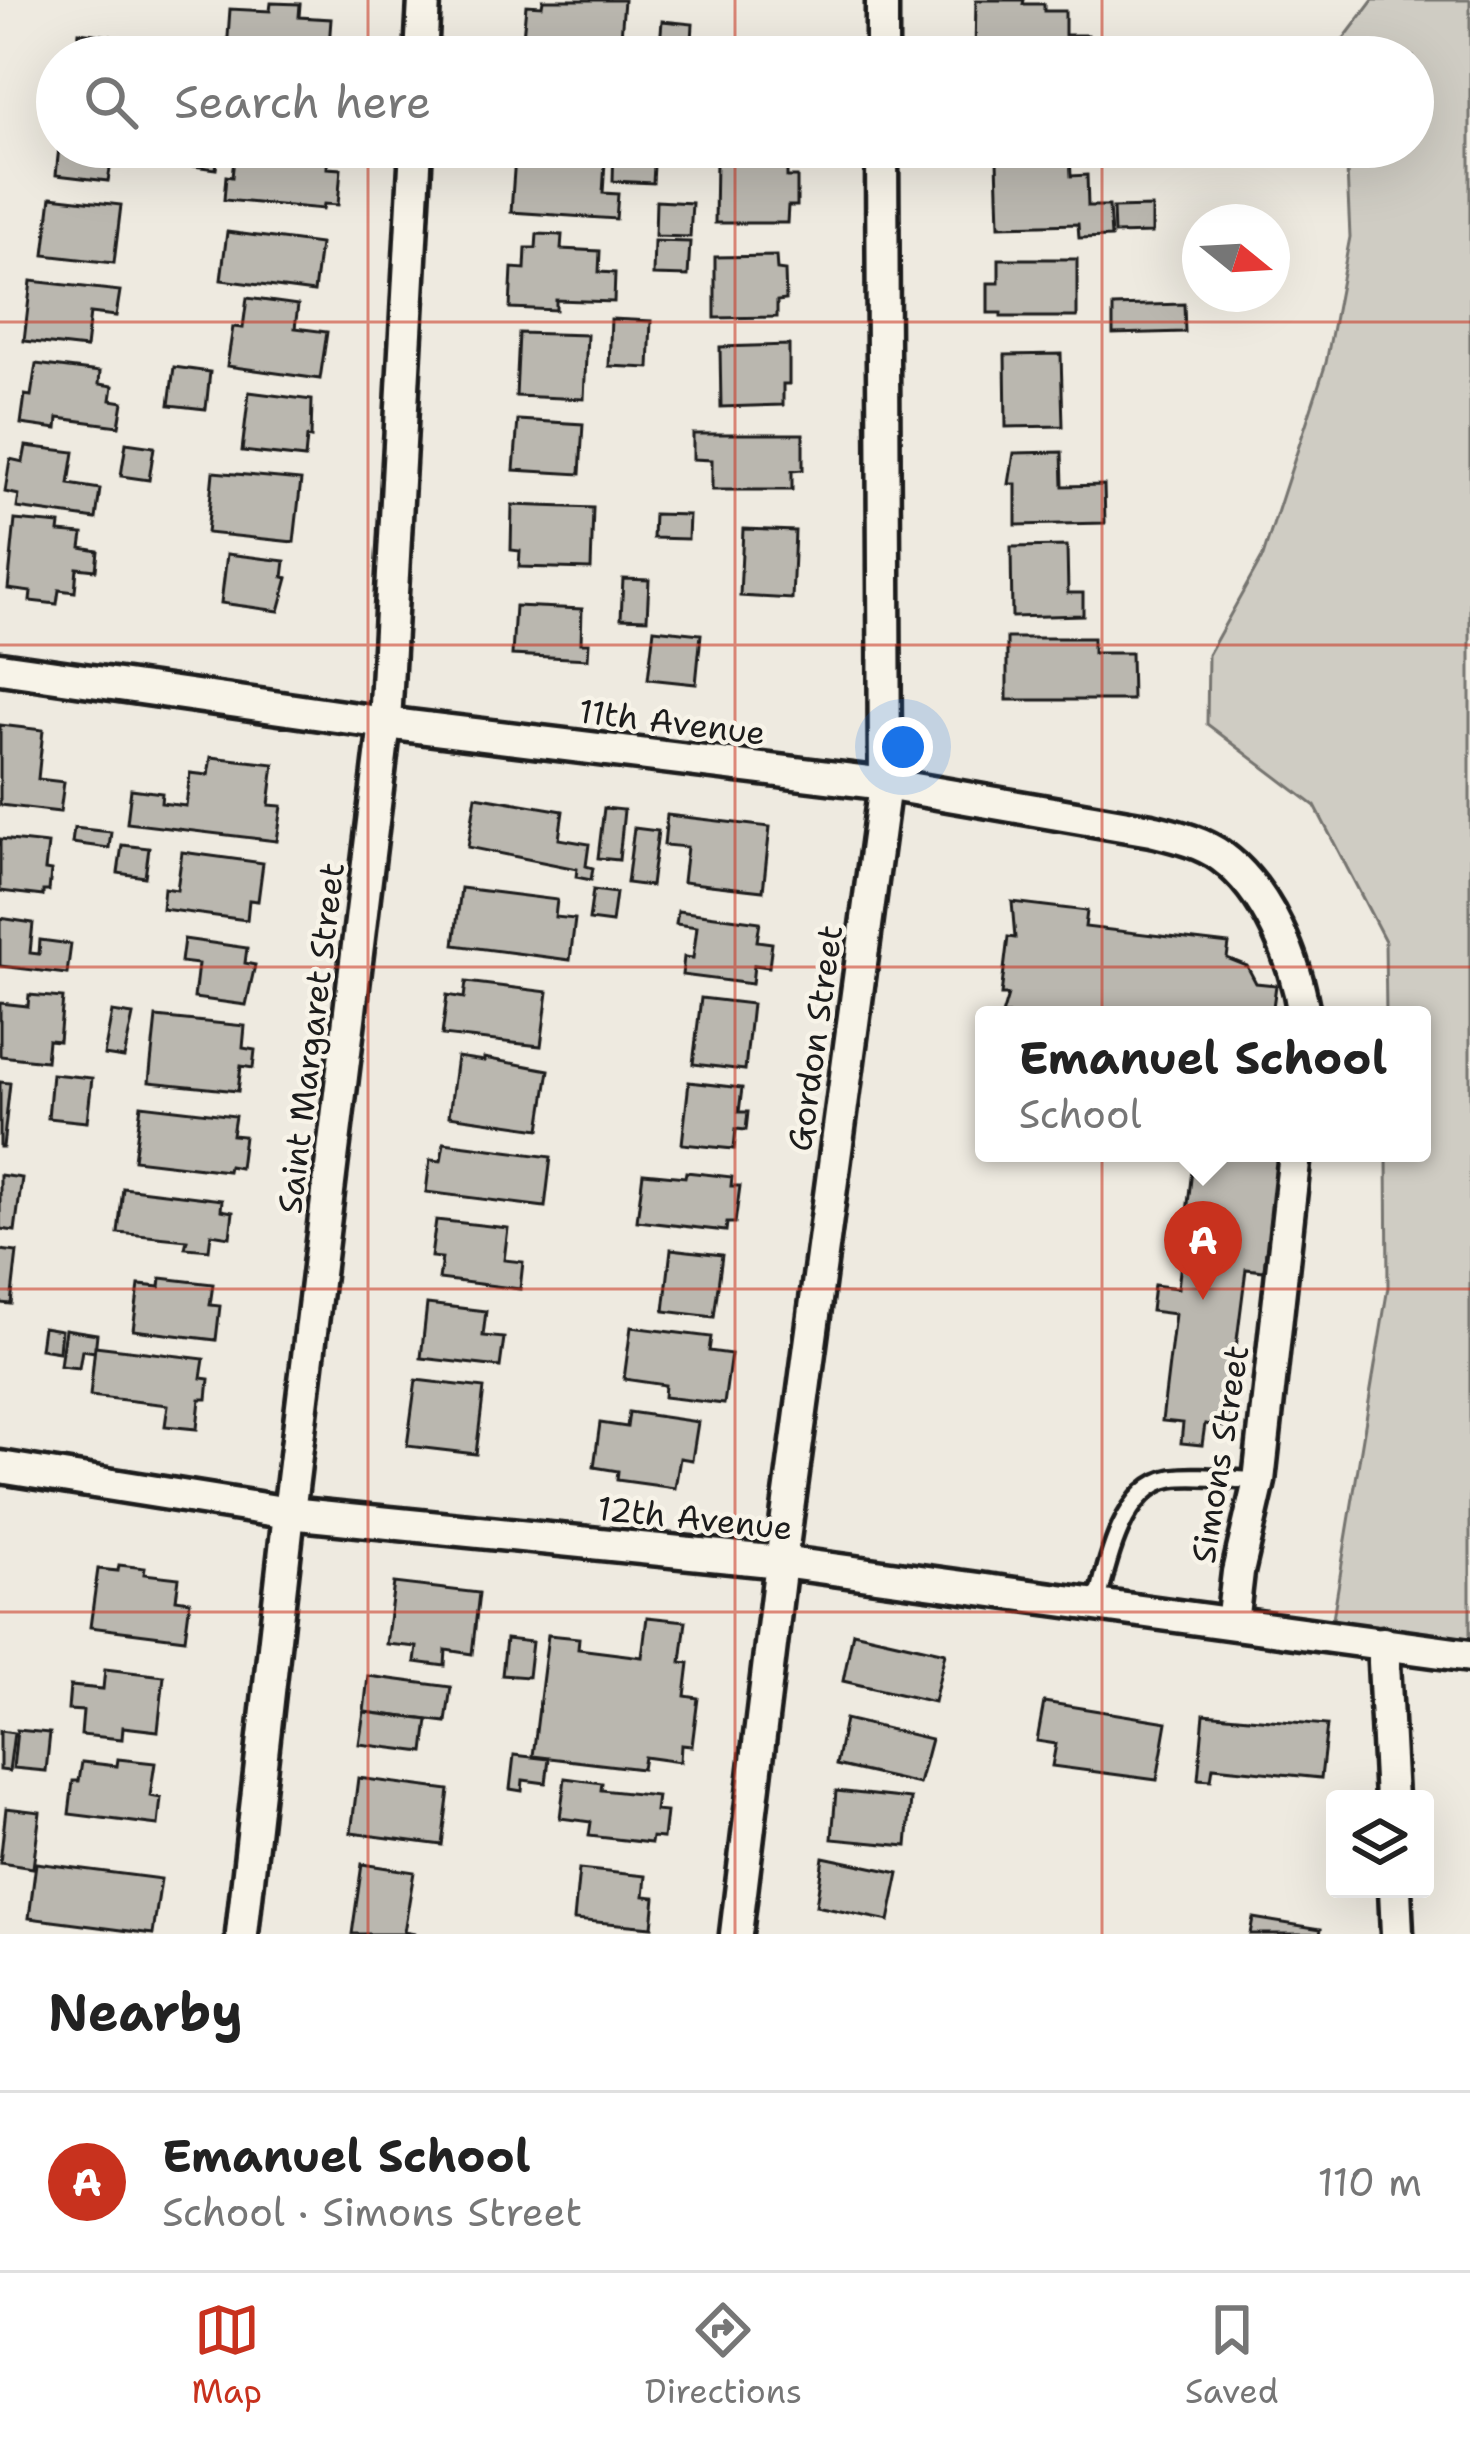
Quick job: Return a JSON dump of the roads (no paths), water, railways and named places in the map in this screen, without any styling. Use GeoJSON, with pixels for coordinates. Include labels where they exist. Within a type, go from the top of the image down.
{"type":"FeatureCollection","features":[{"type":"Feature","properties":{"kind":"street"},"geometry":{"type":"LineString","coordinates":[[422,36],[424,0]]}},
{"type":"Feature","properties":{"kind":"street"},"geometry":{"type":"LineString","coordinates":[[882,0],[882,36]]}},
{"type":"Feature","properties":{"kind":"street","name":"Saint Margaret Street"},"geometry":{"type":"LineString","coordinates":[[242,1934],[386,723],[415,168]]}},
{"type":"Feature","properties":{"kind":"street","name":"Gordon Street"},"geometry":{"type":"LineString","coordinates":[[736,1934],[885,784],[883,168]]}},
{"type":"Feature","properties":{"kind":"street","name":"11th Avenue"},"geometry":{"type":"LineString","coordinates":[[0,668],[386,723],[885,784],[1151,830],[1222,857],[1248,884],[1298,978],[1303,1006]]}},
{"type":"Feature","properties":{"kind":"street","name":"Simons Street"},"geometry":{"type":"LineString","coordinates":[[1232,1623],[1259,1480],[1294,1162]]}},
{"type":"Feature","properties":{"kind":"street","name":"12th Avenue"},"geometry":{"type":"LineString","coordinates":[[0,1467],[289,1513],[781,1562],[1470,1656]]}},
{"type":"Feature","properties":{"kind":"street"},"geometry":{"type":"LineString","coordinates":[[1383,1643],[1390,1790]]}},
{"type":"Feature","properties":{"kind":"street"},"geometry":{"type":"LineString","coordinates":[[1395,1898],[1397,1934]]}},
{"type":"Feature","properties":{"kind":"lane"},"geometry":{"type":"LineString","coordinates":[[1097,1605],[1110,1549],[1137,1500],[1168,1478],[1259,1480]]}},
{"type":"Feature","properties":{"kind":"place","name":"Emanuel School"},"geometry":{"type":"Point","coordinates":[1203,1300]}}]}
